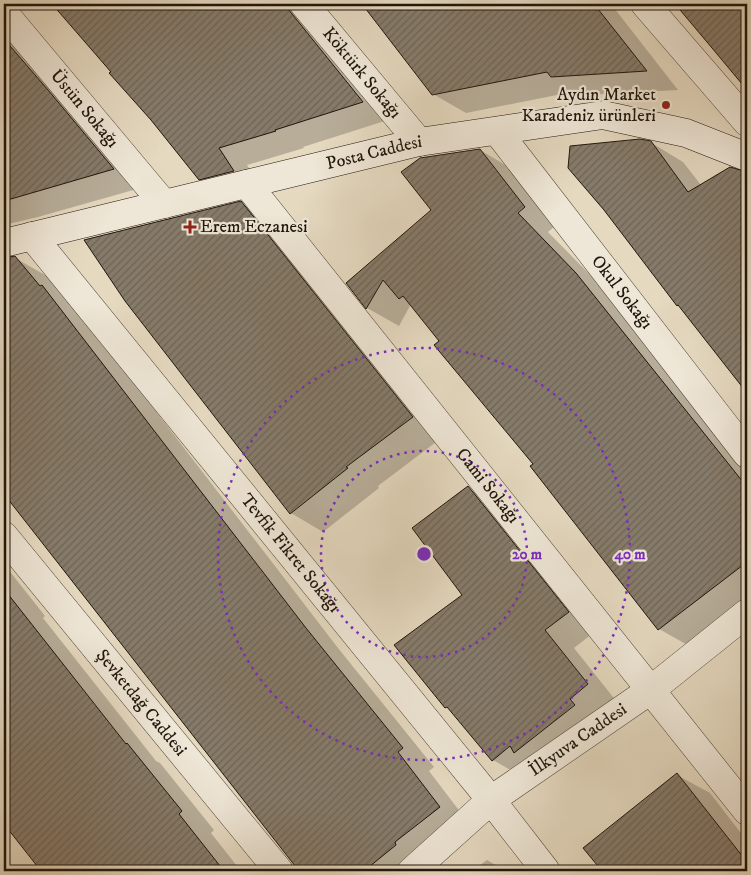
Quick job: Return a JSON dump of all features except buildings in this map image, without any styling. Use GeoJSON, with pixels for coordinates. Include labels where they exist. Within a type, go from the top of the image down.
{"type":"FeatureCollection","features":[{"type":"Feature","properties":{"kind":"street","name":"Köktürk Sokağı"},"geometry":{"type":"LineString","coordinates":[[304,4],[419,142]]}},
{"type":"Feature","properties":{"kind":"street"},"geometry":{"type":"LineString","coordinates":[[645,4],[747,122]]}},
{"type":"Feature","properties":{"kind":"street","name":"Üstün Sokağı"},"geometry":{"type":"LineString","coordinates":[[4,13],[164,204]]}},
{"type":"Feature","properties":{"kind":"street","name":"Posta Caddesi"},"geometry":{"type":"LineString","coordinates":[[4,243],[419,142],[604,115],[686,133],[747,157]]}},
{"type":"Feature","properties":{"kind":"street","name":"Okul Sokağı"},"geometry":{"type":"LineString","coordinates":[[497,131],[747,454]]}},
{"type":"Feature","properties":{"kind":"street","name":"Cami Sokağı"},"geometry":{"type":"LineString","coordinates":[[247,184],[652,689],[747,811]]}},
{"type":"Feature","properties":{"kind":"street","name":"Tevfik Fikret Sokağı"},"geometry":{"type":"LineString","coordinates":[[32,236],[491,800],[546,871]]}},
{"type":"Feature","properties":{"kind":"street","name":"Şevketdağ Caddesi"},"geometry":{"type":"LineString","coordinates":[[4,536],[279,871]]}},
{"type":"Feature","properties":{"kind":"street","name":"İlkyuva Caddesi"},"geometry":{"type":"LineString","coordinates":[[412,871],[491,800],[652,689],[747,613]]}},
{"type":"Feature","properties":{"kind":"place","name":"Aydın Market Karadeniz ürünleri"},"geometry":{"type":"Point","coordinates":[666,105]}},
{"type":"Feature","properties":{"kind":"place","name":"Erem Eczanesi"},"geometry":{"type":"Point","coordinates":[190,227]}}]}
